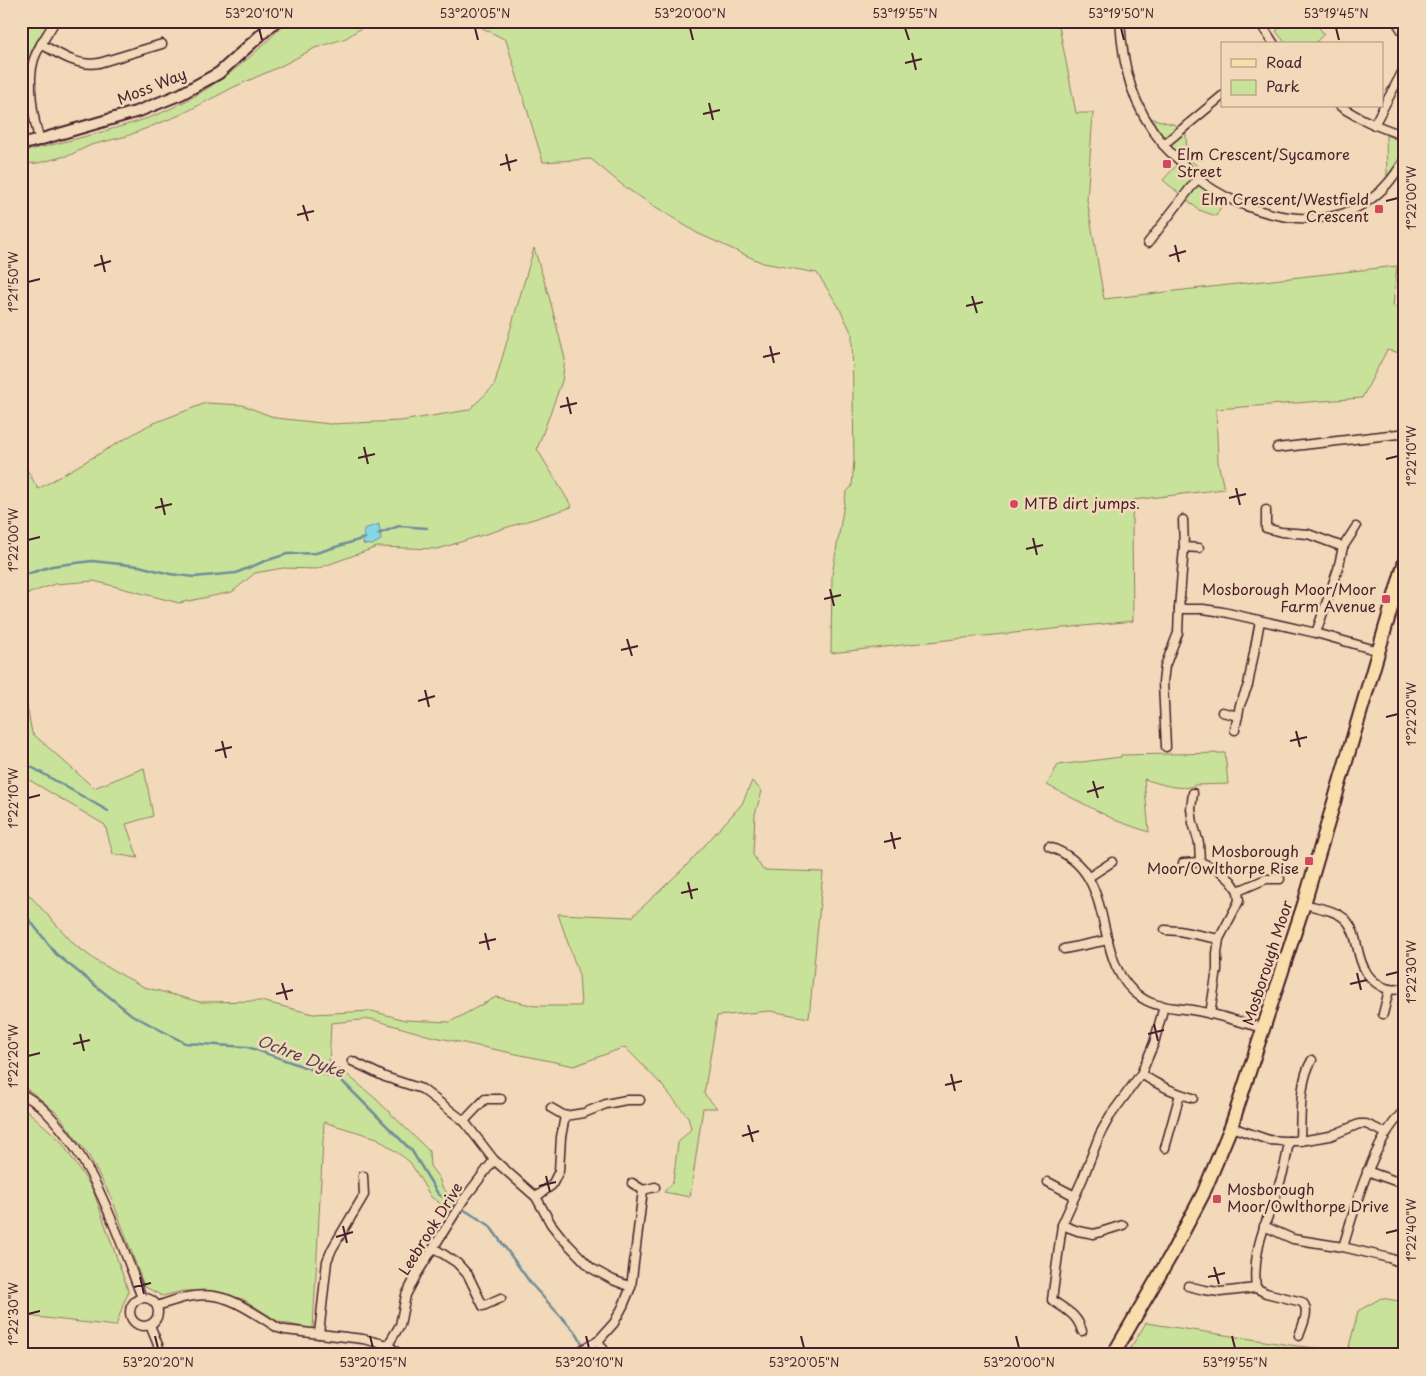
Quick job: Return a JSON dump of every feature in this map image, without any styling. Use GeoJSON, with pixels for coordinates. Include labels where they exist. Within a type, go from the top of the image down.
{"type":"FeatureCollection","features":[{"type":"Feature","properties":{"kind":"main road","name":"Mosborough Moor"},"geometry":{"type":"LineString","coordinates":[[1113,1355],[1171,1255],[1203,1194],[1231,1127],[1304,904],[1405,561]]}},
{"type":"Feature","properties":{"kind":"street"},"geometry":{"type":"LineString","coordinates":[[40,141],[32,99],[31,78],[34,61],[41,44],[55,21]]}},
{"type":"Feature","properties":{"kind":"street","name":"Moss Way"},"geometry":{"type":"LineString","coordinates":[[21,146],[139,111],[182,94],[219,73],[276,21]]}},
{"type":"Feature","properties":{"kind":"street"},"geometry":{"type":"LineString","coordinates":[[1120,21],[1125,68],[1132,89],[1139,106],[1163,145],[1198,178],[1241,204],[1291,217],[1309,218],[1338,215],[1364,204],[1389,183],[1405,159]]}},
{"type":"Feature","properties":{"kind":"street"},"geometry":{"type":"LineString","coordinates":[[1259,21],[1273,42]]}},
{"type":"Feature","properties":{"kind":"street"},"geometry":{"type":"LineString","coordinates":[[1396,21],[1405,35]]}},
{"type":"Feature","properties":{"kind":"street"},"geometry":{"type":"LineString","coordinates":[[41,44],[76,62],[92,64],[99,64],[162,44]]}},
{"type":"Feature","properties":{"kind":"street"},"geometry":{"type":"LineString","coordinates":[[1384,106],[1405,67]]}},
{"type":"Feature","properties":{"kind":"street"},"geometry":{"type":"LineString","coordinates":[[1163,145],[1221,97]]}},
{"type":"Feature","properties":{"kind":"street"},"geometry":{"type":"LineString","coordinates":[[1343,108],[1374,125],[1405,136]]}},
{"type":"Feature","properties":{"kind":"street"},"geometry":{"type":"LineString","coordinates":[[1374,125],[1383,108]]}},
{"type":"Feature","properties":{"kind":"street"},"geometry":{"type":"LineString","coordinates":[[1148,243],[1198,178]]}},
{"type":"Feature","properties":{"kind":"street"},"geometry":{"type":"LineString","coordinates":[[1277,448],[1398,434],[1405,435]]}},
{"type":"Feature","properties":{"kind":"street"},"geometry":{"type":"LineString","coordinates":[[1266,510],[1266,528],[1281,532],[1308,534],[1343,547]]}},
{"type":"Feature","properties":{"kind":"street"},"geometry":{"type":"LineString","coordinates":[[1166,747],[1162,682],[1165,666],[1178,633],[1184,520]]}},
{"type":"Feature","properties":{"kind":"street"},"geometry":{"type":"LineString","coordinates":[[1316,633],[1338,569],[1343,547],[1356,527]]}},
{"type":"Feature","properties":{"kind":"street"},"geometry":{"type":"LineString","coordinates":[[1184,547],[1200,548]]}},
{"type":"Feature","properties":{"kind":"street"},"geometry":{"type":"LineString","coordinates":[[1179,609],[1203,609],[1223,612],[1316,633],[1379,651]]}},
{"type":"Feature","properties":{"kind":"street"},"geometry":{"type":"LineString","coordinates":[[1235,730],[1248,685],[1260,621]]}},
{"type":"Feature","properties":{"kind":"street"},"geometry":{"type":"LineString","coordinates":[[1222,712],[1238,716]]}},
{"type":"Feature","properties":{"kind":"street"},"geometry":{"type":"LineString","coordinates":[[1193,793],[1191,809],[1199,843],[1200,862]]}},
{"type":"Feature","properties":{"kind":"street"},"geometry":{"type":"LineString","coordinates":[[1049,846],[1066,854],[1088,877],[1096,892],[1118,972],[1130,988],[1142,998],[1152,1003],[1210,1014],[1264,1028]]}},
{"type":"Feature","properties":{"kind":"street"},"geometry":{"type":"LineString","coordinates":[[1088,877],[1112,862]]}},
{"type":"Feature","properties":{"kind":"street"},"geometry":{"type":"LineString","coordinates":[[1183,863],[1200,862],[1219,870],[1231,881],[1238,892],[1239,901],[1219,939],[1217,970],[1210,1014]]}},
{"type":"Feature","properties":{"kind":"street"},"geometry":{"type":"LineString","coordinates":[[1238,892],[1266,878],[1280,879]]}},
{"type":"Feature","properties":{"kind":"street"},"geometry":{"type":"LineString","coordinates":[[1304,904],[1341,915],[1348,922],[1364,968],[1381,987],[1389,990],[1405,987]]}},
{"type":"Feature","properties":{"kind":"street"},"geometry":{"type":"LineString","coordinates":[[1165,930],[1219,939]]}},
{"type":"Feature","properties":{"kind":"street"},"geometry":{"type":"LineString","coordinates":[[1064,949],[1108,940]]}},
{"type":"Feature","properties":{"kind":"street"},"geometry":{"type":"LineString","coordinates":[[1383,1014],[1389,990]]}},
{"type":"Feature","properties":{"kind":"street"},"geometry":{"type":"LineString","coordinates":[[1082,1331],[1075,1316],[1052,1300],[1062,1225],[1100,1134],[1110,1116],[1141,1074],[1154,1043],[1164,1006]]}},
{"type":"Feature","properties":{"kind":"street"},"geometry":{"type":"LineString","coordinates":[[1300,1141],[1304,1085],[1308,1066],[1312,1060]]}},
{"type":"Feature","properties":{"kind":"street"},"geometry":{"type":"LineString","coordinates":[[352,1061],[385,1077],[422,1089],[464,1121],[494,1160],[536,1197],[551,1224],[591,1268],[631,1288]]}},
{"type":"Feature","properties":{"kind":"street"},"geometry":{"type":"LineString","coordinates":[[1141,1074],[1161,1087],[1193,1098]]}},
{"type":"Feature","properties":{"kind":"street"},"geometry":{"type":"LineString","coordinates":[[21,1093],[39,1106],[60,1127],[87,1166],[108,1210],[142,1298]]}},
{"type":"Feature","properties":{"kind":"street"},"geometry":{"type":"LineString","coordinates":[[1165,1148],[1180,1094]]}},
{"type":"Feature","properties":{"kind":"street"},"geometry":{"type":"LineString","coordinates":[[464,1121],[485,1099],[501,1099]]}},
{"type":"Feature","properties":{"kind":"street"},"geometry":{"type":"LineString","coordinates":[[550,1108],[565,1116],[584,1113],[606,1104],[626,1100],[640,1100]]}},
{"type":"Feature","properties":{"kind":"street"},"geometry":{"type":"LineString","coordinates":[[1343,1247],[1359,1191],[1367,1171],[1386,1133],[1405,1109]]}},
{"type":"Feature","properties":{"kind":"street"},"geometry":{"type":"LineString","coordinates":[[536,1197],[552,1185],[559,1171],[561,1136],[565,1116]]}},
{"type":"Feature","properties":{"kind":"street"},"geometry":{"type":"LineString","coordinates":[[1231,1127],[1269,1140],[1289,1141],[1330,1136],[1359,1124],[1366,1124],[1386,1133]]}},
{"type":"Feature","properties":{"kind":"street"},"geometry":{"type":"LineString","coordinates":[[1256,1288],[1256,1258],[1264,1226],[1283,1172],[1289,1141]]}},
{"type":"Feature","properties":{"kind":"street","name":"Leebrook Drive"},"geometry":{"type":"LineString","coordinates":[[388,1345],[400,1325],[406,1295],[417,1274],[464,1199],[494,1160]]}},
{"type":"Feature","properties":{"kind":"street"},"geometry":{"type":"LineString","coordinates":[[1367,1171],[1398,1182],[1405,1182]]}},
{"type":"Feature","properties":{"kind":"street"},"geometry":{"type":"LineString","coordinates":[[319,1334],[328,1261],[332,1249],[364,1195],[363,1176]]}},
{"type":"Feature","properties":{"kind":"street"},"geometry":{"type":"LineString","coordinates":[[1048,1182],[1075,1196]]}},
{"type":"Feature","properties":{"kind":"street"},"geometry":{"type":"LineString","coordinates":[[632,1183],[643,1190],[655,1187]]}},
{"type":"Feature","properties":{"kind":"street"},"geometry":{"type":"LineString","coordinates":[[574,1353],[596,1342],[614,1323],[624,1306],[631,1288],[643,1190]]}},
{"type":"Feature","properties":{"kind":"street"},"geometry":{"type":"LineString","coordinates":[[1062,1225],[1094,1234],[1123,1226]]}},
{"type":"Feature","properties":{"kind":"street"},"geometry":{"type":"LineString","coordinates":[[1264,1226],[1293,1239],[1343,1247],[1389,1258],[1405,1264]]}},
{"type":"Feature","properties":{"kind":"street"},"geometry":{"type":"LineString","coordinates":[[434,1248],[457,1263],[468,1275],[482,1306],[501,1298]]}},
{"type":"Feature","properties":{"kind":"street"},"geometry":{"type":"LineString","coordinates":[[1188,1286],[1220,1292],[1256,1288],[1266,1293],[1305,1303],[1306,1312],[1299,1336]]}},
{"type":"Feature","properties":{"kind":"street"},"geometry":{"type":"LineString","coordinates":[[156,1306],[187,1297],[209,1295],[229,1299],[278,1328],[363,1339],[388,1345],[400,1355]]}},
{"type":"Feature","properties":{"kind":"street"},"geometry":{"type":"LineString","coordinates":[[142,1298],[151,1300],[156,1306],[157,1316],[154,1322],[146,1326],[140,1326],[132,1321],[130,1316],[132,1303],[142,1298]]}},
{"type":"Feature","properties":{"kind":"street"},"geometry":{"type":"LineString","coordinates":[[150,1325],[162,1355]]}},
{"type":"Feature","properties":{"kind":"street"},"geometry":{"type":"LineString","coordinates":[[596,1342],[607,1355]]}},
{"type":"Feature","properties":{"kind":"green space"},"geometry":{"type":"Polygon","coordinates":[[[21,21],[50,21],[35,45],[29,60],[25,86],[27,130],[26,134],[21,137],[21,21]]]}},
{"type":"Feature","properties":{"kind":"green space"},"geometry":{"type":"Polygon","coordinates":[[[287,21],[372,21],[346,38],[315,48],[180,115],[127,136],[91,145],[70,155],[38,163],[21,164],[21,152],[140,121],[188,100],[219,81],[248,59],[287,21]]]}},
{"type":"Feature","properties":{"kind":"green space"},"geometry":{"type":"Polygon","coordinates":[[[469,21],[1058,21],[1076,113],[1093,113],[1087,200],[1104,299],[1397,266],[1393,306],[1405,309],[1405,354],[1387,350],[1362,398],[1216,409],[1218,462],[1224,489],[1133,500],[1133,621],[831,653],[832,575],[846,493],[852,486],[854,460],[852,334],[839,307],[817,273],[763,263],[697,233],[626,188],[591,159],[543,162],[506,40],[469,21]]]}},
{"type":"Feature","properties":{"kind":"green space"},"geometry":{"type":"Polygon","coordinates":[[[1290,21],[1314,21],[1324,34],[1316,42],[1284,42],[1276,31],[1290,21]]]}},
{"type":"Feature","properties":{"kind":"green space"},"geometry":{"type":"Polygon","coordinates":[[[1150,118],[1176,125],[1186,134],[1187,157],[1204,172],[1204,188],[1224,201],[1216,216],[1199,210],[1163,180],[1182,159],[1150,118]]]}},
{"type":"Feature","properties":{"kind":"green space"},"geometry":{"type":"Polygon","coordinates":[[[1386,135],[1402,142],[1403,147],[1399,160],[1387,176],[1386,135]]]}},
{"type":"Feature","properties":{"kind":"green space"},"geometry":{"type":"Polygon","coordinates":[[[534,248],[565,359],[562,381],[537,449],[572,507],[438,549],[377,547],[316,569],[283,568],[255,573],[232,592],[179,603],[94,581],[55,584],[27,594],[21,599],[21,459],[38,489],[149,425],[206,403],[242,405],[276,418],[330,424],[401,421],[469,410],[494,386],[534,248]]]}},
{"type":"Feature","properties":{"kind":"green space"},"geometry":{"type":"Polygon","coordinates":[[[21,675],[32,733],[94,788],[144,768],[153,816],[126,824],[138,858],[113,854],[105,825],[26,778],[21,778],[21,675]]]}},
{"type":"Feature","properties":{"kind":"green space"},"geometry":{"type":"Polygon","coordinates":[[[1225,753],[1228,784],[1195,785],[1184,788],[1163,785],[1144,779],[1149,832],[1117,821],[1047,785],[1058,765],[1121,757],[1121,755],[1225,753]]]}},
{"type":"Feature","properties":{"kind":"green space"},"geometry":{"type":"Polygon","coordinates":[[[752,781],[762,791],[755,814],[753,855],[763,870],[823,872],[809,1018],[770,1011],[717,1016],[704,1094],[717,1108],[703,1108],[690,1197],[664,1192],[673,1182],[678,1143],[691,1129],[688,1117],[661,1084],[625,1047],[574,1066],[430,1036],[371,1019],[331,1023],[329,1066],[342,1070],[377,1100],[429,1151],[430,1166],[439,1178],[442,1187],[455,1202],[450,1210],[431,1197],[410,1162],[377,1138],[324,1122],[313,1329],[279,1322],[243,1299],[206,1291],[183,1291],[162,1296],[144,1286],[112,1199],[89,1156],[58,1114],[33,1093],[21,1086],[21,886],[75,945],[98,962],[144,987],[200,1002],[261,1001],[313,1014],[372,1011],[405,1020],[450,1022],[496,997],[535,1006],[581,1006],[579,975],[558,914],[632,917],[686,866],[742,804],[752,781]]]}},
{"type":"Feature","properties":{"kind":"green space"},"geometry":{"type":"Polygon","coordinates":[[[21,1105],[60,1140],[93,1190],[128,1290],[116,1326],[27,1316],[21,1313],[21,1105]]]}},
{"type":"Feature","properties":{"kind":"green space"},"geometry":{"type":"Polygon","coordinates":[[[1381,1298],[1405,1302],[1405,1355],[1126,1355],[1146,1323],[1297,1346],[1348,1351],[1358,1311],[1381,1298]]]}},
{"type":"Feature","properties":{"kind":"green space"},"geometry":{"type":"Polygon","coordinates":[[[21,1331],[26,1333],[25,1355],[21,1355],[21,1331]]]}},
{"type":"Feature","properties":{"kind":"water"},"geometry":{"type":"Polygon","coordinates":[[[379,524],[381,540],[372,545],[363,544],[364,529],[379,524]]]}},
{"type":"Feature","properties":{"kind":"waterway"},"geometry":{"type":"LineString","coordinates":[[378,534],[399,526],[427,528]]}},
{"type":"Feature","properties":{"kind":"waterway"},"geometry":{"type":"LineString","coordinates":[[21,576],[52,566],[92,561],[139,566],[170,574],[194,577],[236,573],[287,554],[316,553],[365,538]]}},
{"type":"Feature","properties":{"kind":"waterway"},"geometry":{"type":"LineString","coordinates":[[21,761],[108,811]]}},
{"type":"Feature","properties":{"kind":"waterway","name":"Ochre Dyke"},"geometry":{"type":"LineString","coordinates":[[21,909],[56,954],[132,1015],[185,1043],[248,1047],[341,1080],[412,1151],[438,1194],[489,1225],[532,1285],[576,1333],[589,1355]]}},
{"type":"Feature","properties":{"kind":"place","name":"Elm Crescent/Sycamore Street"},"geometry":{"type":"Point","coordinates":[1167,164]}},
{"type":"Feature","properties":{"kind":"place","name":"Elm Crescent/Westfield Crescent"},"geometry":{"type":"Point","coordinates":[1379,209]}},
{"type":"Feature","properties":{"kind":"place","name":"MTB dirt jumps."},"geometry":{"type":"Point","coordinates":[1014,504]}},
{"type":"Feature","properties":{"kind":"place","name":"Mosborough Moor/Moor Farm Avenue"},"geometry":{"type":"Point","coordinates":[1386,599]}},
{"type":"Feature","properties":{"kind":"place","name":"Mosborough Moor/Owlthorpe Rise"},"geometry":{"type":"Point","coordinates":[1309,861]}},
{"type":"Feature","properties":{"kind":"place","name":"Mosborough Moor/Owlthorpe Drive"},"geometry":{"type":"Point","coordinates":[1217,1199]}}]}
